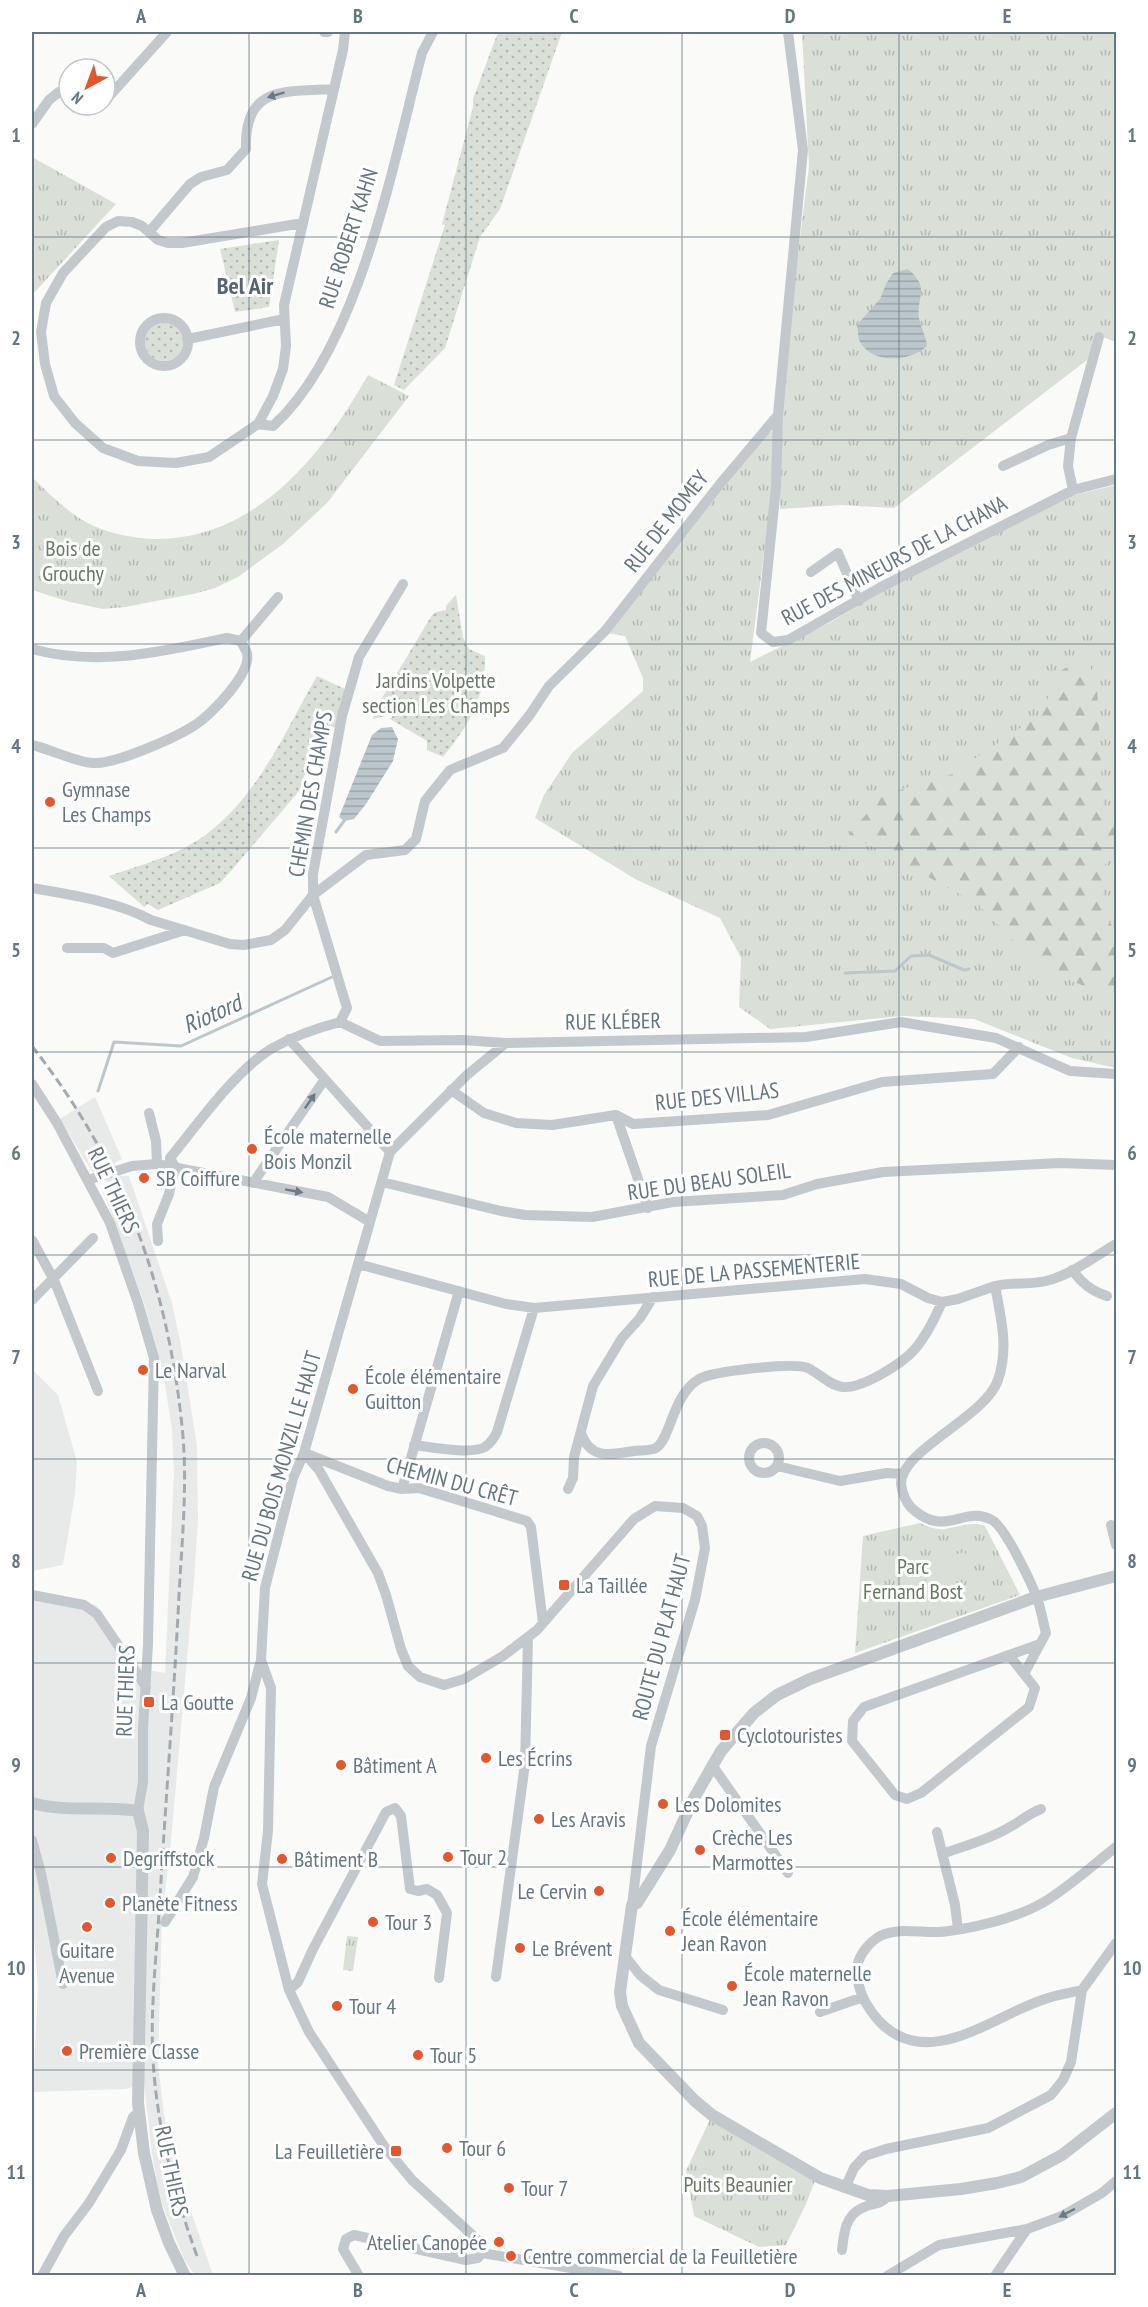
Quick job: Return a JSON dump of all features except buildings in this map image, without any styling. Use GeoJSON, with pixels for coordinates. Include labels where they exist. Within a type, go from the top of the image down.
{"type":"FeatureCollection","features":[{"type":"Feature","properties":{"kind":"street"},"geometry":{"type":"LineString","coordinates":[[117,88],[167,32]]}},
{"type":"Feature","properties":{"kind":"street"},"geometry":{"type":"LineString","coordinates":[[303,223],[182,243],[158,240],[142,226],[132,222],[118,221],[106,227],[63,273],[46,303],[41,332],[45,364],[54,396],[75,423],[104,448],[138,461],[176,463],[209,457],[258,424],[273,396],[283,369],[286,346],[284,305],[303,223],[334,89],[345,32]]}},
{"type":"Feature","properties":{"kind":"street","name":"RUE ROBERT KAHN"},"geometry":{"type":"LineString","coordinates":[[258,424],[273,426],[292,409],[311,382],[338,330],[362,273],[422,53],[433,32]]}},
{"type":"Feature","properties":{"kind":"street"},"geometry":{"type":"LineString","coordinates":[[778,415],[803,150],[788,32]]}},
{"type":"Feature","properties":{"kind":"street"},"geometry":{"type":"LineString","coordinates":[[149,232],[190,184],[201,177],[227,170],[246,149],[245,129],[249,115],[263,100],[276,93],[334,89]]}},
{"type":"Feature","properties":{"kind":"street"},"geometry":{"type":"LineString","coordinates":[[32,124],[49,100],[57,94]]}},
{"type":"Feature","properties":{"kind":"street"},"geometry":{"type":"LineString","coordinates":[[159,318],[174,320],[181,325],[188,339],[181,359],[167,366],[150,361],[141,350],[140,342],[146,327],[159,318]]}},
{"type":"Feature","properties":{"kind":"street"},"geometry":{"type":"LineString","coordinates":[[188,339],[284,319]]}},
{"type":"Feature","properties":{"kind":"street"},"geometry":{"type":"LineString","coordinates":[[1073,490],[1068,466],[1071,438],[1099,337]]}},
{"type":"Feature","properties":{"kind":"street","name":"RUE DES MINEURS DE LA CHANA"},"geometry":{"type":"LineString","coordinates":[[778,415],[776,487],[761,633],[773,642],[788,640],[881,587],[1073,490],[1116,478]]}},
{"type":"Feature","properties":{"kind":"street","name":"RUE DE MOMEY"},"geometry":{"type":"LineString","coordinates":[[313,895],[366,855],[405,850],[416,839],[425,801],[450,770],[503,748],[529,716],[549,686],[605,632],[720,484],[778,415]]}},
{"type":"Feature","properties":{"kind":"street"},"geometry":{"type":"LineString","coordinates":[[1003,466],[1048,445],[1071,438]]}},
{"type":"Feature","properties":{"kind":"street"},"geometry":{"type":"LineString","coordinates":[[811,572],[838,553],[859,601]]}},
{"type":"Feature","properties":{"kind":"street","name":"CHEMIN DES CHAMPS"},"geometry":{"type":"LineString","coordinates":[[32,888],[90,900],[140,914],[151,920],[230,944],[244,945],[271,940],[285,930],[313,895],[313,874],[342,716],[359,657],[404,584]]}},
{"type":"Feature","properties":{"kind":"street"},"geometry":{"type":"LineString","coordinates":[[241,641],[278,597]]}},
{"type":"Feature","properties":{"kind":"street"},"geometry":{"type":"LineString","coordinates":[[32,649],[66,656],[108,658],[137,656],[227,638],[241,641]]}},
{"type":"Feature","properties":{"kind":"street"},"geometry":{"type":"LineString","coordinates":[[32,745],[93,763],[113,761],[196,725],[221,702],[244,670],[248,655],[241,641]]}},
{"type":"Feature","properties":{"kind":"street"},"geometry":{"type":"LineString","coordinates":[[158,1241],[157,1224],[169,1194],[175,1167],[170,1158],[238,1076],[269,1050],[289,1039],[340,1022],[347,1008],[313,895]]}},
{"type":"Feature","properties":{"kind":"street"},"geometry":{"type":"LineString","coordinates":[[67,948],[104,948],[114,953],[185,930]]}},
{"type":"Feature","properties":{"kind":"street","name":"RUE KLÉBER"},"geometry":{"type":"LineString","coordinates":[[340,1022],[380,1041],[462,1040],[506,1043],[806,1037],[901,1022],[996,1038],[1070,1071],[1116,1074]]}},
{"type":"Feature","properties":{"kind":"street"},"geometry":{"type":"LineString","coordinates":[[289,1039],[390,1152],[451,1090],[506,1043]]}},
{"type":"Feature","properties":{"kind":"street","name":"RUE DES VILLAS"},"geometry":{"type":"LineString","coordinates":[[451,1090],[484,1113],[516,1123],[552,1125],[616,1115],[633,1124],[768,1115],[882,1082],[993,1074],[1019,1047]]}},
{"type":"Feature","properties":{"kind":"street"},"geometry":{"type":"LineString","coordinates":[[254,1183],[325,1079]]}},
{"type":"Feature","properties":{"kind":"street","name":"RUE THIERS"},"geometry":{"type":"LineString","coordinates":[[32,1084],[57,1123],[110,1223],[138,1303],[155,1366],[143,1782],[138,1811],[143,1832],[139,2112],[144,2153],[156,2210],[185,2274]]}},
{"type":"Feature","properties":{"kind":"street"},"geometry":{"type":"LineString","coordinates":[[149,1113],[156,1141],[157,1164]]}},
{"type":"Feature","properties":{"kind":"street"},"geometry":{"type":"LineString","coordinates":[[616,1115],[648,1208]]}},
{"type":"Feature","properties":{"kind":"street","name":"RUE DU BOIS MONZIL LE HAUT"},"geometry":{"type":"LineString","coordinates":[[165,1922],[193,1877],[204,1838],[214,1787],[251,1698],[261,1660],[264,1588],[293,1478],[304,1453],[390,1152]]}},
{"type":"Feature","properties":{"kind":"street","name":"RUE DU BEAU SOLEIL"},"geometry":{"type":"LineString","coordinates":[[382,1182],[525,1215],[592,1217],[673,1202],[783,1195],[817,1184],[883,1172],[1060,1163],[1116,1165]]}},
{"type":"Feature","properties":{"kind":"street"},"geometry":{"type":"LineString","coordinates":[[88,1180],[132,1166],[157,1164],[328,1197],[370,1222]]}},
{"type":"Feature","properties":{"kind":"street"},"geometry":{"type":"LineString","coordinates":[[32,1300],[93,1238]]}},
{"type":"Feature","properties":{"kind":"street"},"geometry":{"type":"LineString","coordinates":[[32,1240],[54,1280],[98,1391]]}},
{"type":"Feature","properties":{"kind":"street"},"geometry":{"type":"LineString","coordinates":[[581,1433],[584,1442],[591,1449],[606,1456],[656,1448],[663,1440],[674,1411],[685,1392],[700,1379],[720,1373],[794,1364],[808,1368],[843,1388],[859,1385],[882,1373],[914,1350],[932,1324],[942,1302],[1010,1282],[1044,1281],[1072,1270],[1116,1244]]}},
{"type":"Feature","properties":{"kind":"street","name":"RUE DE LA PASSEMENTERIE"},"geometry":{"type":"LineString","coordinates":[[358,1264],[506,1304],[534,1308],[865,1279],[901,1284],[928,1298],[942,1302]]}},
{"type":"Feature","properties":{"kind":"street"},"geometry":{"type":"LineString","coordinates":[[1072,1270],[1082,1283],[1107,1296]]}},
{"type":"Feature","properties":{"kind":"street"},"geometry":{"type":"LineString","coordinates":[[995,1286],[1005,1340],[998,1383],[970,1414],[909,1462],[903,1474],[902,1483],[904,1497],[912,1509],[925,1519],[947,1523],[967,1517],[981,1516],[993,1520],[1003,1530],[1036,1598],[1046,1633],[1024,1674]]}},
{"type":"Feature","properties":{"kind":"street"},"geometry":{"type":"LineString","coordinates":[[402,1489],[459,1291]]}},
{"type":"Feature","properties":{"kind":"street"},"geometry":{"type":"LineString","coordinates":[[568,1489],[573,1478],[574,1457],[593,1386],[606,1362],[653,1297]]}},
{"type":"Feature","properties":{"kind":"street"},"geometry":{"type":"LineString","coordinates":[[414,1445],[475,1450],[486,1447],[492,1441],[497,1432],[534,1308]]}},
{"type":"Feature","properties":{"kind":"street","name":"CHEMIN DU CRÊT"},"geometry":{"type":"LineString","coordinates":[[304,1453],[388,1486],[402,1489],[419,1488],[527,1521],[531,1527],[543,1623]]}},
{"type":"Feature","properties":{"kind":"street","name":"ROUTE DU PLAT HAUT"},"geometry":{"type":"LineString","coordinates":[[304,1453],[319,1470],[378,1574],[400,1649],[408,1666],[420,1677],[444,1685],[464,1679],[503,1656],[528,1637],[543,1623],[634,1519],[655,1506],[683,1508],[697,1516],[702,1526],[705,1548],[695,1600],[651,1746],[632,1905]]}},
{"type":"Feature","properties":{"kind":"street"},"geometry":{"type":"LineString","coordinates":[[777,1466],[840,1481],[887,1473],[903,1474]]}},
{"type":"Feature","properties":{"kind":"street"},"geometry":{"type":"LineString","coordinates":[[1111,1525],[1116,1545]]}},
{"type":"Feature","properties":{"kind":"street"},"geometry":{"type":"LineString","coordinates":[[1116,1576],[1036,1598],[810,1679],[777,1695],[754,1713],[712,1765],[670,1850],[637,1903],[632,1905],[620,1992],[622,2006],[639,2043],[695,2101],[712,2115],[820,2178],[868,2195],[888,2196],[961,2189],[1021,2177],[1062,2155],[1116,2113]]}},
{"type":"Feature","properties":{"kind":"street"},"geometry":{"type":"LineString","coordinates":[[32,1595],[90,1608],[97,1614],[146,1687]]}},
{"type":"Feature","properties":{"kind":"street"},"geometry":{"type":"LineString","coordinates":[[496,1977],[525,1764],[528,1637]]}},
{"type":"Feature","properties":{"kind":"street"},"geometry":{"type":"LineString","coordinates":[[1009,1655],[1035,1688],[1029,1707],[921,1793],[907,1799],[895,1795],[852,1741],[853,1721],[864,1707],[1009,1655],[1040,1644]]}},
{"type":"Feature","properties":{"kind":"street"},"geometry":{"type":"LineString","coordinates":[[261,1660],[271,1688],[268,1831],[262,1884],[289,1990],[309,2032],[384,2146],[412,2180],[482,2243],[482,2253],[474,2260],[466,2260],[354,2235],[346,2240],[343,2249],[359,2276]]}},
{"type":"Feature","properties":{"kind":"street"},"geometry":{"type":"LineString","coordinates":[[712,1765],[788,1873]]}},
{"type":"Feature","properties":{"kind":"street"},"geometry":{"type":"LineString","coordinates":[[32,1803],[52,1807],[120,1808],[138,1811]]}},
{"type":"Feature","properties":{"kind":"street"},"geometry":{"type":"LineString","coordinates":[[289,1990],[298,1982],[313,1949],[386,1812],[395,1808],[401,1816],[411,1889],[418,1892],[427,1888],[437,1895],[447,1913],[439,1978]]}},
{"type":"Feature","properties":{"kind":"street"},"geometry":{"type":"LineString","coordinates":[[942,1854],[988,1838],[1010,1827],[1026,1815],[1041,1809]]}},
{"type":"Feature","properties":{"kind":"street"},"geometry":{"type":"LineString","coordinates":[[937,1832],[955,1905],[958,1929]]}},
{"type":"Feature","properties":{"kind":"street"},"geometry":{"type":"LineString","coordinates":[[32,1840],[41,1873],[63,1984]]}},
{"type":"Feature","properties":{"kind":"street"},"geometry":{"type":"LineString","coordinates":[[1082,1990],[1043,1999],[955,2039],[932,2043],[908,2040],[885,2027],[870,2011],[858,1989],[856,1966],[865,1948],[881,1936],[901,1931],[940,1932],[975,1927],[1025,1912],[1045,1902],[1116,1847]]}},
{"type":"Feature","properties":{"kind":"street"},"geometry":{"type":"LineString","coordinates":[[845,2188],[854,2168],[865,2156],[886,2149],[988,2128],[1051,2095],[1063,2080],[1071,2061],[1082,1990],[1116,1943]]}},
{"type":"Feature","properties":{"kind":"street"},"geometry":{"type":"LineString","coordinates":[[626,1956],[640,1975],[659,1990],[723,2010]]}},
{"type":"Feature","properties":{"kind":"street"},"geometry":{"type":"LineString","coordinates":[[820,2012],[862,1997]]}},
{"type":"Feature","properties":{"kind":"street"},"geometry":{"type":"LineString","coordinates":[[42,2276],[64,2236],[89,2203],[116,2159],[133,2117],[139,2112]]}},
{"type":"Feature","properties":{"kind":"street"},"geometry":{"type":"LineString","coordinates":[[887,2276],[939,2245],[1028,2229],[1062,2216],[1102,2193],[1116,2181]]}},
{"type":"Feature","properties":{"kind":"street"},"geometry":{"type":"LineString","coordinates":[[842,2250],[844,2230],[849,2217],[862,2208],[882,2203],[888,2196]]}},
{"type":"Feature","properties":{"kind":"street"},"geometry":{"type":"LineString","coordinates":[[995,2276],[1028,2229]]}},
{"type":"Feature","properties":{"kind":"street"},"geometry":{"type":"LineString","coordinates":[[482,2253],[619,2276]]}},
{"type":"Feature","properties":{"kind":"shaded area"},"geometry":{"type":"Polygon","coordinates":[[[908,269],[921,287],[919,318],[927,346],[901,358],[872,354],[859,340],[857,325],[880,299],[893,273],[908,269]]]}},
{"type":"Feature","properties":{"kind":"shaded area"},"geometry":{"type":"Polygon","coordinates":[[[392,727],[398,739],[393,761],[354,819],[344,821],[339,817],[372,735],[381,728],[392,727]]]}},
{"type":"Feature","properties":{"kind":"shaded area"},"geometry":{"type":"Polygon","coordinates":[[[95,1097],[122,1159],[114,1163],[121,1176],[129,1176],[172,1303],[197,1446],[198,1520],[170,1852],[162,1917],[158,2064],[164,2114],[185,2205],[189,2206],[213,2275],[197,2275],[191,2270],[184,2259],[164,2209],[152,2153],[144,2083],[126,2089],[33,2092],[38,1986],[32,1911],[32,1592],[96,1605],[142,1669],[165,1673],[174,1473],[172,1430],[164,1378],[144,1303],[103,1192],[108,1183],[102,1173],[92,1172],[60,1119],[95,1097]]]}},
{"type":"Feature","properties":{"kind":"shaded area"},"geometry":{"type":"Polygon","coordinates":[[[32,1369],[58,1395],[77,1462],[75,1494],[63,1565],[32,1571],[32,1369]]]}},
{"type":"Feature","properties":{"kind":"green space"},"geometry":{"type":"Polygon","coordinates":[[[498,32],[562,32],[500,209],[480,237],[445,348],[404,390],[394,385],[445,225],[442,224],[473,107],[473,99],[498,32]]]}},
{"type":"Feature","properties":{"kind":"green space"},"geometry":{"type":"Polygon","coordinates":[[[802,32],[1116,32],[1116,342],[1097,335],[1091,357],[894,508],[842,505],[780,509],[778,415],[809,166],[802,32]]]}},
{"type":"Feature","properties":{"kind":"green space"},"geometry":{"type":"Polygon","coordinates":[[[32,157],[116,204],[32,295],[32,157]]]}},
{"type":"Feature","properties":{"kind":"green space"},"geometry":{"type":"Polygon","coordinates":[[[279,240],[269,307],[235,312],[220,249],[279,240]]]}},
{"type":"Feature","properties":{"kind":"green space"},"geometry":{"type":"Polygon","coordinates":[[[164,323],[178,328],[183,342],[178,356],[164,361],[150,356],[145,342],[150,328],[164,323]]]}},
{"type":"Feature","properties":{"kind":"green space","name":"Bois de Grouchy"},"geometry":{"type":"Polygon","coordinates":[[[368,375],[409,396],[327,503],[283,544],[238,577],[215,588],[193,594],[103,609],[32,590],[32,477],[70,511],[101,529],[127,536],[154,539],[190,536],[224,525],[254,509],[282,488],[307,463],[329,435],[368,375]]]}},
{"type":"Feature","properties":{"kind":"green space"},"geometry":{"type":"Polygon","coordinates":[[[775,429],[778,446],[750,662],[831,622],[895,583],[1070,496],[1116,485],[1116,1068],[1072,1058],[974,1019],[902,1016],[770,1029],[739,1007],[741,958],[720,918],[637,880],[535,818],[544,795],[572,753],[643,691],[643,678],[625,636],[608,633],[763,438],[775,429]]]}},
{"type":"Feature","properties":{"kind":"green space","name":"Jardins Volpette section Les Champs"},"geometry":{"type":"Polygon","coordinates":[[[456,595],[463,637],[469,649],[485,656],[485,671],[474,710],[443,757],[427,750],[427,741],[390,719],[393,716],[390,712],[373,719],[376,708],[432,615],[446,610],[446,606],[456,595]]]}},
{"type":"Feature","properties":{"kind":"green space"},"geometry":{"type":"Polygon","coordinates":[[[1087,656],[1097,687],[1103,807],[1116,833],[1116,853],[1102,868],[1103,916],[1116,929],[1116,998],[1040,969],[978,904],[849,834],[883,795],[952,774],[1041,714],[1060,671],[1087,656]]]}},
{"type":"Feature","properties":{"kind":"green space"},"geometry":{"type":"Polygon","coordinates":[[[317,676],[345,689],[336,728],[322,725],[299,791],[220,883],[158,910],[148,904],[144,907],[109,876],[174,853],[195,842],[235,808],[266,767],[317,676]]]}},
{"type":"Feature","properties":{"kind":"green space","name":"Parc Fernand Bost"},"geometry":{"type":"Polygon","coordinates":[[[920,1523],[938,1529],[970,1524],[985,1526],[1020,1595],[855,1653],[863,1536],[920,1523]]]}},
{"type":"Feature","properties":{"kind":"green space"},"geometry":{"type":"Polygon","coordinates":[[[965,1552],[971,1577],[928,1588],[922,1563],[965,1552]]]}},
{"type":"Feature","properties":{"kind":"green space"},"geometry":{"type":"Polygon","coordinates":[[[347,1936],[358,1937],[353,1971],[343,1970],[347,1936]]]}},
{"type":"Feature","properties":{"kind":"green space","name":"Puits Beaunier"},"geometry":{"type":"Polygon","coordinates":[[[712,2115],[820,2178],[814,2183],[786,2245],[759,2247],[694,2216],[686,2171],[712,2115]]]}},
{"type":"Feature","properties":{"kind":"waterway"},"geometry":{"type":"LineString","coordinates":[[336,832],[344,821]]}},
{"type":"Feature","properties":{"kind":"waterway"},"geometry":{"type":"LineString","coordinates":[[845,973],[895,971],[911,956],[929,955],[964,970],[969,969]]}},
{"type":"Feature","properties":{"kind":"waterway","name":"Riotord"},"geometry":{"type":"LineString","coordinates":[[98,1091],[114,1042],[181,1046],[332,977]]}},
{"type":"Feature","properties":{"kind":"railway"},"geometry":{"type":"LineString","coordinates":[[32,1046],[64,1089],[115,1179],[152,1272],[175,1373],[184,1447],[184,1510],[152,2040],[158,2110],[168,2160],[197,2256]]}},
{"type":"Feature","properties":{"kind":"place","name":"Gymnase Les Champs"},"geometry":{"type":"Point","coordinates":[50,802]}},
{"type":"Feature","properties":{"kind":"place","name":"École maternelle Bois Monzil"},"geometry":{"type":"Point","coordinates":[252,1149]}},
{"type":"Feature","properties":{"kind":"place","name":"SB Coiffure"},"geometry":{"type":"Point","coordinates":[144,1178]}},
{"type":"Feature","properties":{"kind":"place","name":"Le Narval"},"geometry":{"type":"Point","coordinates":[143,1370]}},
{"type":"Feature","properties":{"kind":"place","name":"École élémentaire Guitton"},"geometry":{"type":"Point","coordinates":[353,1389]}},
{"type":"Feature","properties":{"kind":"place","name":"La Taillée"},"geometry":{"type":"Point","coordinates":[564,1585]}},
{"type":"Feature","properties":{"kind":"place","name":"La Goutte"},"geometry":{"type":"Point","coordinates":[149,1702]}},
{"type":"Feature","properties":{"kind":"place","name":"Cyclotouristes"},"geometry":{"type":"Point","coordinates":[725,1735]}},
{"type":"Feature","properties":{"kind":"place","name":"Les Écrins"},"geometry":{"type":"Point","coordinates":[486,1758]}},
{"type":"Feature","properties":{"kind":"place","name":"Bâtiment A"},"geometry":{"type":"Point","coordinates":[341,1765]}},
{"type":"Feature","properties":{"kind":"place","name":"Les Dolomites"},"geometry":{"type":"Point","coordinates":[663,1804]}},
{"type":"Feature","properties":{"kind":"place","name":"Les Aravis"},"geometry":{"type":"Point","coordinates":[539,1819]}},
{"type":"Feature","properties":{"kind":"place","name":"Crèche Les Marmottes"},"geometry":{"type":"Point","coordinates":[700,1850]}},
{"type":"Feature","properties":{"kind":"place","name":"Tour 2"},"geometry":{"type":"Point","coordinates":[448,1857]}},
{"type":"Feature","properties":{"kind":"place","name":"Degriffstock"},"geometry":{"type":"Point","coordinates":[111,1858]}},
{"type":"Feature","properties":{"kind":"place","name":"Bâtiment B"},"geometry":{"type":"Point","coordinates":[282,1859]}},
{"type":"Feature","properties":{"kind":"place","name":"Le Cervin"},"geometry":{"type":"Point","coordinates":[599,1891]}},
{"type":"Feature","properties":{"kind":"place","name":"Planète Fitness"},"geometry":{"type":"Point","coordinates":[110,1903]}},
{"type":"Feature","properties":{"kind":"place","name":"Tour 3"},"geometry":{"type":"Point","coordinates":[373,1922]}},
{"type":"Feature","properties":{"kind":"place","name":"Guitare Avenue"},"geometry":{"type":"Point","coordinates":[87,1927]}},
{"type":"Feature","properties":{"kind":"place","name":"École élémentaire Jean Ravon"},"geometry":{"type":"Point","coordinates":[670,1931]}},
{"type":"Feature","properties":{"kind":"place","name":"Le Brévent"},"geometry":{"type":"Point","coordinates":[520,1948]}},
{"type":"Feature","properties":{"kind":"place","name":"École maternelle Jean Ravon"},"geometry":{"type":"Point","coordinates":[732,1986]}},
{"type":"Feature","properties":{"kind":"place","name":"Tour 4"},"geometry":{"type":"Point","coordinates":[337,2006]}},
{"type":"Feature","properties":{"kind":"place","name":"Première Classe"},"geometry":{"type":"Point","coordinates":[67,2051]}},
{"type":"Feature","properties":{"kind":"place","name":"Tour 5"},"geometry":{"type":"Point","coordinates":[418,2055]}},
{"type":"Feature","properties":{"kind":"place","name":"Tour 6"},"geometry":{"type":"Point","coordinates":[447,2148]}},
{"type":"Feature","properties":{"kind":"place","name":"La Feuilletière"},"geometry":{"type":"Point","coordinates":[396,2151]}},
{"type":"Feature","properties":{"kind":"place","name":"Tour 7"},"geometry":{"type":"Point","coordinates":[509,2188]}},
{"type":"Feature","properties":{"kind":"place","name":"Atelier Canopée"},"geometry":{"type":"Point","coordinates":[499,2242]}},
{"type":"Feature","properties":{"kind":"place","name":"Centre commercial de la Feuilletière"},"geometry":{"type":"Point","coordinates":[511,2256]}},
{"type":"Feature","properties":{"kind":"district","name":"Bel Air"},"geometry":{"type":"Point","coordinates":[245,286]}}]}
